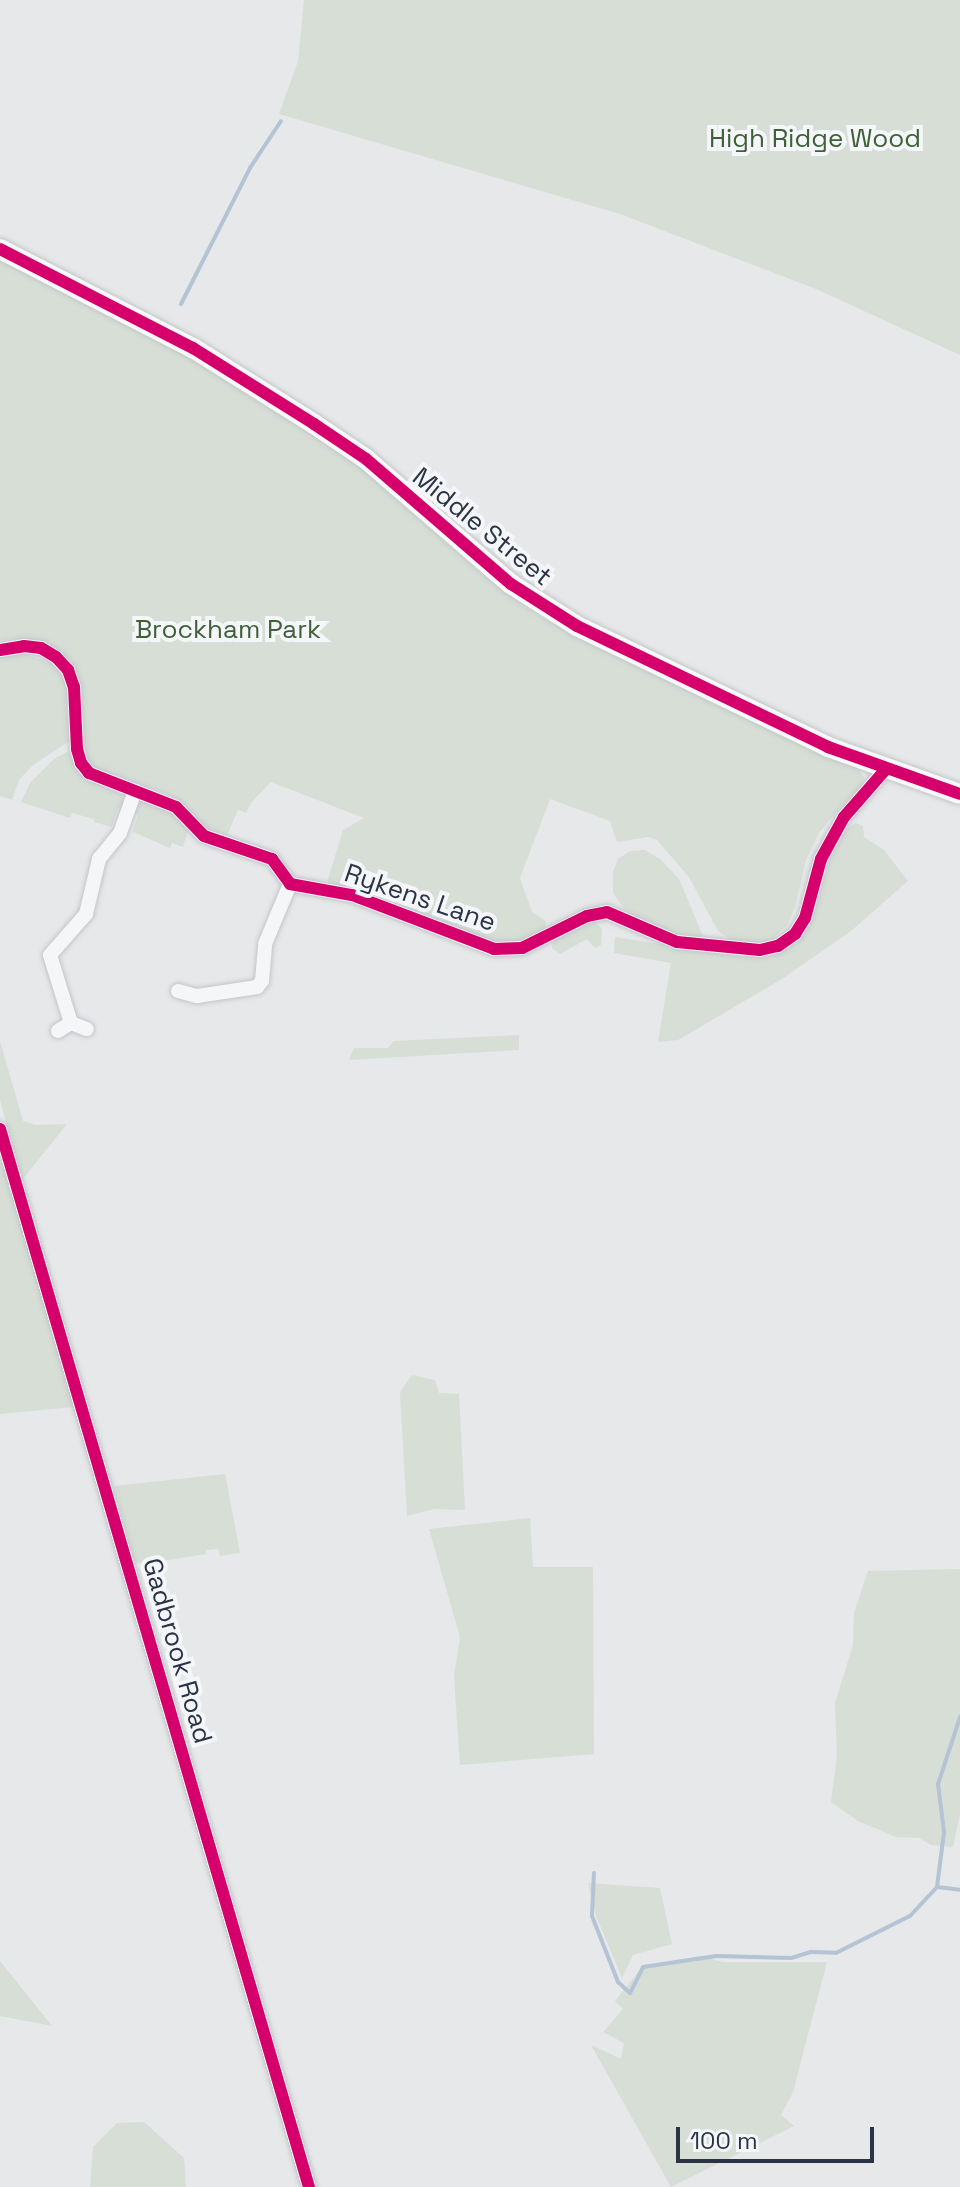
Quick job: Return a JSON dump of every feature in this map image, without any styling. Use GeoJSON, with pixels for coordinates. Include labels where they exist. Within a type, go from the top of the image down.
{"type":"FeatureCollection","features":[{"type":"Feature","properties":{"kind":"street","name":"Middle Street"},"geometry":{"type":"LineString","coordinates":[[0,249],[193,348],[314,424],[366,459],[511,584],[556,613],[761,716],[886,769],[960,794]]}},
{"type":"Feature","properties":{"kind":"street"},"geometry":{"type":"LineString","coordinates":[[0,650],[24,646],[41,648],[56,657],[68,670],[74,687],[81,763],[102,780],[155,795],[176,807],[204,836],[272,859],[290,884],[265,944],[262,981],[257,987],[197,996],[178,991]]}},
{"type":"Feature","properties":{"kind":"street","name":"Rykens Lane"},"geometry":{"type":"LineString","coordinates":[[290,884],[352,895],[494,949],[522,948],[587,916],[607,912],[677,942],[760,950],[778,946],[795,934],[805,918],[829,842],[852,806],[886,769]]}},
{"type":"Feature","properties":{"kind":"street"},"geometry":{"type":"LineString","coordinates":[[87,1029],[65,1027],[50,955],[86,914],[99,859],[120,833],[135,791]]}},
{"type":"Feature","properties":{"kind":"street","name":"Gadbrook Road"},"geometry":{"type":"LineString","coordinates":[[0,1129],[309,2187]]}},
{"type":"Feature","properties":{"kind":"green space","name":"High Ridge Wood"},"geometry":{"type":"Polygon","coordinates":[[[304,0],[960,0],[960,355],[816,289],[620,214],[279,114],[298,61],[304,0]]]}},
{"type":"Feature","properties":{"kind":"green space","name":"Brockham Park"},"geometry":{"type":"Polygon","coordinates":[[[0,260],[125,322],[231,381],[358,465],[490,581],[540,617],[724,709],[856,766],[864,777],[861,790],[842,805],[819,833],[806,860],[795,907],[787,926],[772,939],[754,944],[731,940],[718,931],[689,877],[657,840],[648,837],[617,842],[610,821],[550,799],[520,878],[532,912],[546,921],[544,932],[519,944],[486,945],[355,889],[327,883],[343,830],[364,818],[271,782],[246,813],[238,810],[226,838],[203,828],[177,799],[99,772],[87,760],[78,675],[63,653],[47,642],[0,640],[0,260]]]}},
{"type":"Feature","properties":{"kind":"green space"},"geometry":{"type":"Polygon","coordinates":[[[22,653],[51,663],[62,675],[68,691],[71,740],[33,765],[19,780],[12,800],[0,796],[0,656],[22,653]]]}},
{"type":"Feature","properties":{"kind":"green space"},"geometry":{"type":"Polygon","coordinates":[[[68,752],[84,778],[122,795],[124,809],[118,808],[112,827],[94,822],[94,819],[72,813],[70,818],[21,802],[30,783],[55,758],[68,752]]]}},
{"type":"Feature","properties":{"kind":"green space"},"geometry":{"type":"Polygon","coordinates":[[[142,800],[166,806],[188,830],[183,847],[172,843],[170,848],[133,832],[138,815],[132,813],[142,800]]]}},
{"type":"Feature","properties":{"kind":"green space"},"geometry":{"type":"Polygon","coordinates":[[[856,823],[863,826],[864,837],[884,850],[908,881],[851,931],[782,979],[678,1040],[658,1042],[671,963],[614,953],[615,937],[743,957],[777,954],[798,939],[811,920],[827,868],[845,830],[856,823]]]}},
{"type":"Feature","properties":{"kind":"green space"},"geometry":{"type":"Polygon","coordinates":[[[645,850],[660,859],[679,879],[703,936],[697,939],[659,930],[625,910],[613,893],[613,872],[618,859],[630,851],[645,850]]]}},
{"type":"Feature","properties":{"kind":"green space"},"geometry":{"type":"Polygon","coordinates":[[[593,920],[602,929],[601,945],[595,948],[587,939],[560,954],[552,948],[553,940],[593,920]]]}},
{"type":"Feature","properties":{"kind":"green space"},"geometry":{"type":"Polygon","coordinates":[[[519,1035],[519,1050],[349,1060],[354,1048],[388,1048],[394,1041],[519,1035]]]}},
{"type":"Feature","properties":{"kind":"green space"},"geometry":{"type":"Polygon","coordinates":[[[0,1041],[23,1121],[36,1125],[67,1124],[22,1180],[0,1100],[0,1041]]]}},
{"type":"Feature","properties":{"kind":"green space"},"geometry":{"type":"Polygon","coordinates":[[[0,1159],[54,1331],[74,1407],[0,1414],[0,1159]]]}},
{"type":"Feature","properties":{"kind":"green space"},"geometry":{"type":"Polygon","coordinates":[[[412,1375],[435,1380],[439,1393],[459,1394],[465,1510],[434,1509],[407,1516],[400,1392],[412,1375]]]}},
{"type":"Feature","properties":{"kind":"green space"},"geometry":{"type":"Polygon","coordinates":[[[225,1474],[240,1553],[220,1556],[218,1549],[206,1550],[206,1554],[144,1564],[134,1562],[114,1486],[225,1474]]]}},
{"type":"Feature","properties":{"kind":"green space"},"geometry":{"type":"Polygon","coordinates":[[[530,1518],[533,1567],[593,1567],[594,1754],[460,1765],[454,1676],[460,1637],[429,1529],[530,1518]]]}},
{"type":"Feature","properties":{"kind":"green space"},"geometry":{"type":"Polygon","coordinates":[[[960,1569],[960,1814],[953,1847],[931,1845],[919,1838],[896,1837],[858,1821],[831,1802],[837,1756],[835,1703],[853,1645],[854,1613],[868,1571],[960,1569]]]}},
{"type":"Feature","properties":{"kind":"green space"},"geometry":{"type":"Polygon","coordinates":[[[588,1883],[660,1888],[672,1944],[633,1955],[622,1978],[596,1916],[588,1883]]]}},
{"type":"Feature","properties":{"kind":"green space"},"geometry":{"type":"Polygon","coordinates":[[[700,1956],[723,1962],[827,1962],[793,2092],[781,2115],[794,2126],[671,2187],[591,2045],[621,2059],[624,2043],[603,2032],[623,2009],[615,2001],[643,1966],[700,1956]]]}},
{"type":"Feature","properties":{"kind":"green space"},"geometry":{"type":"Polygon","coordinates":[[[0,1961],[52,2026],[0,2016],[0,1961]]]}},
{"type":"Feature","properties":{"kind":"green space"},"geometry":{"type":"Polygon","coordinates":[[[144,2122],[184,2158],[186,2187],[90,2187],[93,2147],[117,2123],[144,2122]]]}},
{"type":"Feature","properties":{"kind":"waterway"},"geometry":{"type":"LineString","coordinates":[[181,304],[250,168],[281,121]]}},
{"type":"Feature","properties":{"kind":"waterway"},"geometry":{"type":"LineString","coordinates":[[594,1873],[592,1916],[618,1982],[630,1993],[643,1967],[716,1956],[791,1958],[811,1952],[836,1953],[910,1916],[937,1887],[944,1832],[938,1784],[960,1717]]}},
{"type":"Feature","properties":{"kind":"waterway"},"geometry":{"type":"LineString","coordinates":[[937,1887],[960,1890]]}},
{"type":"Feature","properties":{"kind":"cycle path"},"geometry":{"type":"LineString","coordinates":[[0,249],[193,348],[314,424],[366,459],[511,584],[577,626],[828,747],[960,794]]}},
{"type":"Feature","properties":{"kind":"cycle path"},"geometry":{"type":"LineString","coordinates":[[0,650],[24,646],[41,648],[56,657],[68,670],[74,687],[77,749],[81,763],[89,773],[176,807],[204,836],[272,859],[290,884],[352,895],[494,949],[522,948],[587,916],[607,912],[677,942],[760,950],[778,946],[795,934],[805,918],[821,859],[844,817],[886,769]]}},
{"type":"Feature","properties":{"kind":"cycle path"},"geometry":{"type":"LineString","coordinates":[[0,1129],[309,2187]]}}]}
